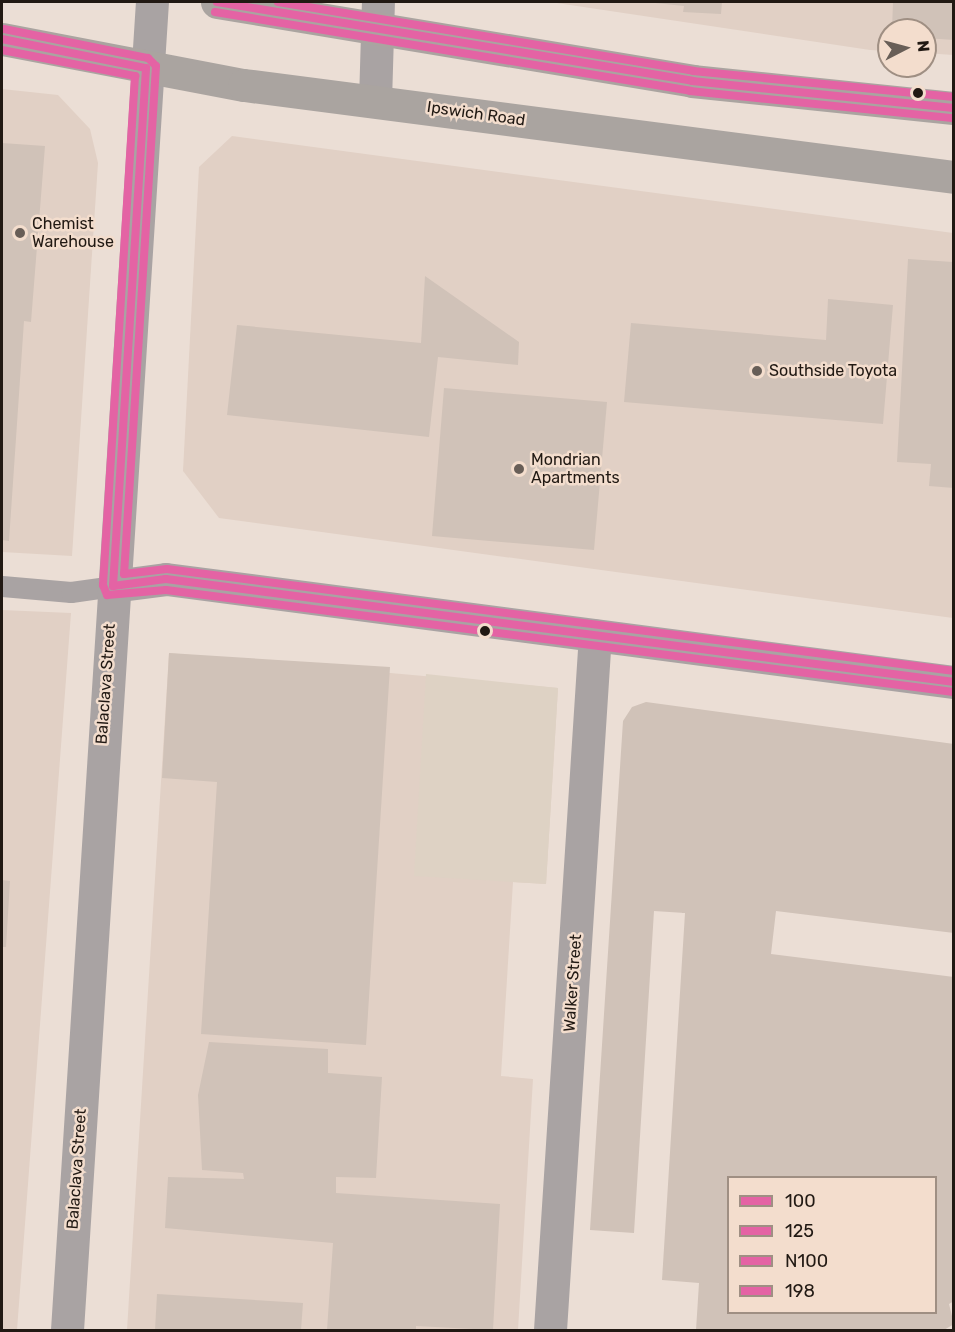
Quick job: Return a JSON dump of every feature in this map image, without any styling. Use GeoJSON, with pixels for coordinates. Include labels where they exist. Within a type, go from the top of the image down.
{"type":"FeatureCollection","features":[{"type":"Feature","properties":{"kind":"highway"},"geometry":{"type":"LineString","coordinates":[[217,2],[378,16],[692,81],[954,108]]}},
{"type":"Feature","properties":{"kind":"highway","name":"Ipswich Road"},"geometry":{"type":"LineString","coordinates":[[2,39],[146,68],[375,101],[954,177]]}},
{"type":"Feature","properties":{"kind":"street","name":"Balaclava Street"},"geometry":{"type":"LineString","coordinates":[[67,1330],[112,586],[152,2]]}},
{"type":"Feature","properties":{"kind":"street"},"geometry":{"type":"LineString","coordinates":[[375,101],[378,16]]}},
{"type":"Feature","properties":{"kind":"street"},"geometry":{"type":"LineString","coordinates":[[112,586],[166,579],[954,682]]}},
{"type":"Feature","properties":{"kind":"street","name":"Walker Street"},"geometry":{"type":"LineString","coordinates":[[550,1330],[595,635]]}},
{"type":"Feature","properties":{"kind":"lane"},"geometry":{"type":"LineString","coordinates":[[2,586],[71,592],[112,586]]}},
{"type":"Feature","properties":{"kind":"shaded area"},"geometry":{"type":"Polygon","coordinates":[[[550,2],[953,2],[953,55],[937,54],[937,18],[877,18],[877,50],[550,2]]]}},
{"type":"Feature","properties":{"kind":"shaded area"},"geometry":{"type":"Polygon","coordinates":[[[2,89],[58,95],[90,129],[98,163],[72,556],[2,552],[2,89]]]}},
{"type":"Feature","properties":{"kind":"shaded area"},"geometry":{"type":"Polygon","coordinates":[[[232,136],[953,233],[953,618],[219,518],[183,471],[199,167],[232,136]]]}},
{"type":"Feature","properties":{"kind":"shaded area"},"geometry":{"type":"Polygon","coordinates":[[[2,610],[71,613],[17,1330],[2,1330],[2,610]]]}},
{"type":"Feature","properties":{"kind":"shaded area"},"geometry":{"type":"Polygon","coordinates":[[[169,653],[558,688],[546,884],[513,882],[501,1076],[533,1079],[518,1330],[127,1330],[169,653]]]}},
{"type":"Feature","properties":{"kind":"shaded area"},"geometry":{"type":"Polygon","coordinates":[[[426,674],[558,688],[546,884],[414,876],[426,674]]]}},
{"type":"Feature","properties":{"kind":"building"},"geometry":{"type":"Polygon","coordinates":[[[646,2],[722,2],[721,14],[683,12],[684,6],[646,2]]]}},
{"type":"Feature","properties":{"kind":"building"},"geometry":{"type":"Polygon","coordinates":[[[893,2],[954,2],[954,40],[937,39],[937,18],[892,18],[893,2]]]}},
{"type":"Feature","properties":{"kind":"building","name":"Chemist Warehouse"},"geometry":{"type":"Polygon","coordinates":[[[2,143],[45,146],[31,322],[24,321],[9,541],[2,540],[2,143]]]}},
{"type":"Feature","properties":{"kind":"building"},"geometry":{"type":"Polygon","coordinates":[[[908,259],[953,262],[954,488],[929,486],[931,464],[897,462],[908,259]]]}},
{"type":"Feature","properties":{"kind":"building"},"geometry":{"type":"Polygon","coordinates":[[[425,276],[519,342],[518,365],[438,357],[429,437],[227,415],[237,325],[421,343],[425,276]]]}},
{"type":"Feature","properties":{"kind":"building","name":"Southside Toyota"},"geometry":{"type":"Polygon","coordinates":[[[828,299],[893,305],[883,424],[624,402],[631,323],[826,340],[828,299]]]}},
{"type":"Feature","properties":{"kind":"building","name":"Mondrian Apartments"},"geometry":{"type":"Polygon","coordinates":[[[444,388],[607,402],[594,550],[432,536],[444,388]]]}},
{"type":"Feature","properties":{"kind":"building"},"geometry":{"type":"Polygon","coordinates":[[[169,653],[390,667],[366,1045],[201,1034],[217,782],[162,778],[169,653]]]}},
{"type":"Feature","properties":{"kind":"building"},"geometry":{"type":"Polygon","coordinates":[[[646,702],[954,744],[954,933],[776,911],[771,954],[954,977],[954,1301],[949,1304],[954,1324],[944,1330],[696,1330],[699,1283],[662,1280],[685,913],[654,911],[634,1233],[590,1230],[623,721],[632,707],[646,702]]]}},
{"type":"Feature","properties":{"kind":"building"},"geometry":{"type":"Polygon","coordinates":[[[2,880],[10,881],[6,947],[2,947],[2,880]]]}},
{"type":"Feature","properties":{"kind":"building"},"geometry":{"type":"Polygon","coordinates":[[[209,1042],[328,1049],[328,1073],[382,1077],[376,1178],[336,1177],[336,1193],[500,1204],[493,1330],[416,1326],[416,1330],[327,1330],[333,1243],[165,1228],[168,1177],[244,1179],[243,1173],[202,1170],[198,1095],[209,1042]]]}},
{"type":"Feature","properties":{"kind":"building"},"geometry":{"type":"Polygon","coordinates":[[[157,1294],[303,1303],[301,1330],[155,1330],[157,1294]]]}},
{"type":"Feature","properties":{"kind":"transit line","name":"100"},"geometry":{"type":"LineString","coordinates":[[217,2],[692,81],[954,108]]}},
{"type":"Feature","properties":{"kind":"transit line","name":"198"},"geometry":{"type":"LineString","coordinates":[[278,2],[693,71],[954,97]]}},
{"type":"Feature","properties":{"kind":"transit line","name":"125"},"geometry":{"type":"LineString","coordinates":[[215,12],[690,91],[953,118]]}},
{"type":"Feature","properties":{"kind":"transit line","name":"N100"},"geometry":{"type":"LineString","coordinates":[[4,29],[148,58],[156,66],[124,574],[167,569],[954,671]]}},
{"type":"Feature","properties":{"kind":"transit line","name":"100"},"geometry":{"type":"LineString","coordinates":[[2,39],[146,68]]}},
{"type":"Feature","properties":{"kind":"transit line","name":"125"},"geometry":{"type":"LineString","coordinates":[[2,50],[135,76],[103,585],[107,595],[166,590],[953,692]]}},
{"type":"Feature","properties":{"kind":"transit line","name":"100"},"geometry":{"type":"LineString","coordinates":[[113,586],[146,68]]}},
{"type":"Feature","properties":{"kind":"transit line","name":"100"},"geometry":{"type":"LineString","coordinates":[[113,586],[166,579],[954,682]]}},
{"type":"Feature","properties":{"kind":"place","name":"Chemist Warehouse"},"geometry":{"type":"Point","coordinates":[20,233]}},
{"type":"Feature","properties":{"kind":"place","name":"Southside Toyota"},"geometry":{"type":"Point","coordinates":[757,371]}},
{"type":"Feature","properties":{"kind":"place","name":"Mondrian Apartments"},"geometry":{"type":"Point","coordinates":[519,469]}}]}
